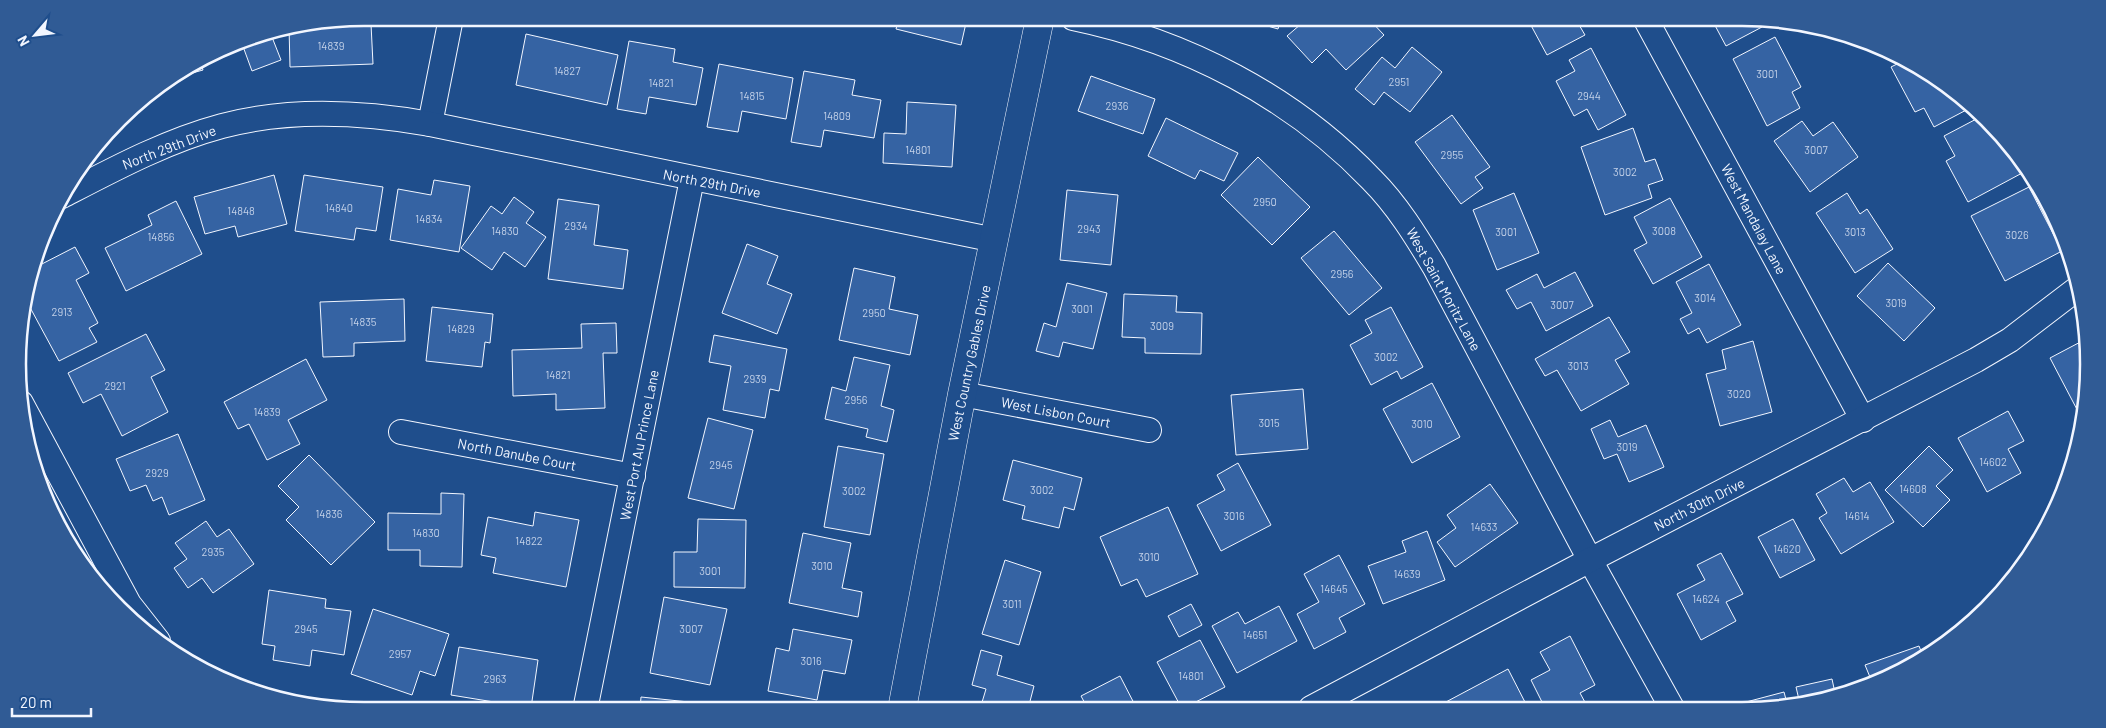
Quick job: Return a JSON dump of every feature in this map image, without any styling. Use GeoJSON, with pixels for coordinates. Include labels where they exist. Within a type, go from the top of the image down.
{"type":"FeatureCollection","features":[{"type":"Feature","properties":{"kind":"street"},"geometry":{"type":"LineString","coordinates":[[430,124],[448,26]]}},
{"type":"Feature","properties":{"kind":"street","name":"West Country Gables Drive"},"geometry":{"type":"LineString","coordinates":[[903,702],[962,394],[1038,26]]}},
{"type":"Feature","properties":{"kind":"street","name":"West Saint Moritz Lane"},"geometry":{"type":"LineString","coordinates":[[1108,26],[1176,48],[1245,82],[1305,119],[1374,181],[1409,225],[1434,266],[1590,560],[1669,702]]}},
{"type":"Feature","properties":{"kind":"street","name":"West Mandalay Lane"},"geometry":{"type":"LineString","coordinates":[[1649,26],[1863,420]]}},
{"type":"Feature","properties":{"kind":"street","name":"North 29th Drive"},"geometry":{"type":"LineString","coordinates":[[74,190],[142,155],[178,140],[223,126],[274,116],[317,114],[364,115],[430,124],[692,180],[995,240]]}},
{"type":"Feature","properties":{"kind":"street","name":"West Port Au Prince Lane"},"geometry":{"type":"LineString","coordinates":[[588,702],[692,180]]}},
{"type":"Feature","properties":{"kind":"street","name":"North 30th Drive"},"geometry":{"type":"LineString","coordinates":[[1322,702],[1590,560],[1976,360],[2010,340],[2072,293]]}},
{"type":"Feature","properties":{"kind":"street","name":"West Lisbon Court"},"geometry":{"type":"LineString","coordinates":[[962,394],[1149,430]]}},
{"type":"Feature","properties":{"kind":"street"},"geometry":{"type":"LineString","coordinates":[[32,423],[129,604],[137,614]]}},
{"type":"Feature","properties":{"kind":"street","name":"North Danube Court"},"geometry":{"type":"LineString","coordinates":[[400,432],[633,476]]}},
{"type":"Feature","properties":{"kind":"building"},"geometry":{"type":"Polygon","coordinates":[[[371,26],[373,64],[290,67],[289,35],[320,29],[371,26]]]}},
{"type":"Feature","properties":{"kind":"building"},"geometry":{"type":"Polygon","coordinates":[[[897,26],[965,26],[961,45],[896,29],[897,26]]]}},
{"type":"Feature","properties":{"kind":"building"},"geometry":{"type":"Polygon","coordinates":[[[1268,26],[1279,26],[1278,29],[1268,26]]]}},
{"type":"Feature","properties":{"kind":"building"},"geometry":{"type":"Polygon","coordinates":[[[1299,26],[1376,26],[1384,35],[1346,70],[1326,49],[1312,63],[1287,36],[1299,26]]]}},
{"type":"Feature","properties":{"kind":"building"},"geometry":{"type":"Polygon","coordinates":[[[1531,26],[1580,26],[1585,35],[1547,55],[1531,26]]]}},
{"type":"Feature","properties":{"kind":"building"},"geometry":{"type":"Polygon","coordinates":[[[1715,26],[1762,27],[1726,46],[1715,26]]]}},
{"type":"Feature","properties":{"kind":"building"},"geometry":{"type":"Polygon","coordinates":[[[526,34],[618,55],[607,105],[516,85],[526,34]]]}},
{"type":"Feature","properties":{"kind":"building"},"geometry":{"type":"Polygon","coordinates":[[[1775,37],[1801,87],[1792,92],[1800,108],[1767,126],[1733,59],[1775,37]]]}},
{"type":"Feature","properties":{"kind":"building"},"geometry":{"type":"Polygon","coordinates":[[[273,39],[281,60],[252,71],[244,48],[273,39]]]}},
{"type":"Feature","properties":{"kind":"building"},"geometry":{"type":"Polygon","coordinates":[[[629,41],[675,49],[673,62],[703,68],[696,105],[649,97],[646,114],[617,109],[629,41]]]}},
{"type":"Feature","properties":{"kind":"building"},"geometry":{"type":"Polygon","coordinates":[[[1412,47],[1442,72],[1410,112],[1384,92],[1374,105],[1355,89],[1382,57],[1395,68],[1412,47]]]}},
{"type":"Feature","properties":{"kind":"building"},"geometry":{"type":"Polygon","coordinates":[[[1591,48],[1626,115],[1598,130],[1587,109],[1574,116],[1556,81],[1575,71],[1569,60],[1591,48]]]}},
{"type":"Feature","properties":{"kind":"building"},"geometry":{"type":"Polygon","coordinates":[[[719,64],[793,78],[786,119],[742,111],[738,132],[707,127],[719,64]]]}},
{"type":"Feature","properties":{"kind":"building"},"geometry":{"type":"Polygon","coordinates":[[[1897,64],[1911,71],[1965,110],[1934,127],[1924,108],[1915,112],[1891,67],[1897,64]]]}},
{"type":"Feature","properties":{"kind":"building"},"geometry":{"type":"Polygon","coordinates":[[[202,67],[203,70],[191,73],[202,67]]]}},
{"type":"Feature","properties":{"kind":"building"},"geometry":{"type":"Polygon","coordinates":[[[804,71],[855,80],[852,95],[881,100],[874,138],[824,130],[821,147],[791,142],[804,71]]]}},
{"type":"Feature","properties":{"kind":"building"},"geometry":{"type":"Polygon","coordinates":[[[1091,76],[1155,99],[1143,134],[1078,111],[1091,76]]]}},
{"type":"Feature","properties":{"kind":"building"},"geometry":{"type":"Polygon","coordinates":[[[907,102],[956,105],[952,167],[883,163],[884,133],[906,134],[907,102]]]}},
{"type":"Feature","properties":{"kind":"building"},"geometry":{"type":"Polygon","coordinates":[[[1452,115],[1490,167],[1475,177],[1483,188],[1461,204],[1415,142],[1452,115]]]}},
{"type":"Feature","properties":{"kind":"building"},"geometry":{"type":"Polygon","coordinates":[[[1166,118],[1238,153],[1224,181],[1200,170],[1195,179],[1148,156],[1166,118]]]}},
{"type":"Feature","properties":{"kind":"building"},"geometry":{"type":"Polygon","coordinates":[[[1975,120],[1996,141],[2021,174],[1968,202],[1946,161],[1955,156],[1944,136],[1975,120]]]}},
{"type":"Feature","properties":{"kind":"building"},"geometry":{"type":"Polygon","coordinates":[[[1802,121],[1813,136],[1833,122],[1858,157],[1810,192],[1774,141],[1802,121]]]}},
{"type":"Feature","properties":{"kind":"building"},"geometry":{"type":"Polygon","coordinates":[[[1633,128],[1645,162],[1655,159],[1663,180],[1648,185],[1652,198],[1605,215],[1581,147],[1633,128]]]}},
{"type":"Feature","properties":{"kind":"building"},"geometry":{"type":"Polygon","coordinates":[[[1258,157],[1310,207],[1272,245],[1221,195],[1258,157]]]}},
{"type":"Feature","properties":{"kind":"building"},"geometry":{"type":"Polygon","coordinates":[[[274,175],[287,224],[238,237],[235,226],[205,234],[194,197],[274,175]]]}},
{"type":"Feature","properties":{"kind":"building"},"geometry":{"type":"Polygon","coordinates":[[[304,175],[383,187],[376,231],[356,228],[354,240],[295,231],[304,175]]]}},
{"type":"Feature","properties":{"kind":"building"},"geometry":{"type":"Polygon","coordinates":[[[434,180],[470,186],[459,252],[390,240],[398,189],[431,195],[434,180]]]}},
{"type":"Feature","properties":{"kind":"building"},"geometry":{"type":"Polygon","coordinates":[[[2029,187],[2061,252],[2005,281],[1971,216],[2029,187]]]}},
{"type":"Feature","properties":{"kind":"building"},"geometry":{"type":"Polygon","coordinates":[[[1067,190],[1118,195],[1111,265],[1060,260],[1067,190]]]}},
{"type":"Feature","properties":{"kind":"building"},"geometry":{"type":"Polygon","coordinates":[[[1514,193],[1539,253],[1497,270],[1473,210],[1514,193]]]}},
{"type":"Feature","properties":{"kind":"building"},"geometry":{"type":"Polygon","coordinates":[[[1847,193],[1860,214],[1867,209],[1893,249],[1855,273],[1816,213],[1847,193]]]}},
{"type":"Feature","properties":{"kind":"building"},"geometry":{"type":"Polygon","coordinates":[[[514,197],[534,212],[526,223],[546,237],[525,267],[504,252],[492,270],[461,248],[491,206],[502,214],[514,197]]]}},
{"type":"Feature","properties":{"kind":"building"},"geometry":{"type":"Polygon","coordinates":[[[1670,198],[1702,257],[1653,284],[1634,250],[1647,243],[1634,217],[1670,198]]]}},
{"type":"Feature","properties":{"kind":"building"},"geometry":{"type":"Polygon","coordinates":[[[558,199],[599,205],[594,245],[628,250],[623,289],[548,279],[558,199]]]}},
{"type":"Feature","properties":{"kind":"building"},"geometry":{"type":"Polygon","coordinates":[[[176,201],[202,254],[126,291],[105,248],[152,225],[148,215],[176,201]]]}},
{"type":"Feature","properties":{"kind":"building"},"geometry":{"type":"Polygon","coordinates":[[[1334,231],[1382,288],[1349,315],[1301,258],[1334,231]]]}},
{"type":"Feature","properties":{"kind":"building"},"geometry":{"type":"Polygon","coordinates":[[[747,244],[778,256],[767,284],[792,294],[777,334],[722,313],[747,244]]]}},
{"type":"Feature","properties":{"kind":"building"},"geometry":{"type":"Polygon","coordinates":[[[75,247],[89,273],[76,280],[98,323],[89,328],[97,342],[59,361],[31,309],[41,264],[75,247]]]}},
{"type":"Feature","properties":{"kind":"building"},"geometry":{"type":"Polygon","coordinates":[[[1888,263],[1935,308],[1904,341],[1857,296],[1888,263]]]}},
{"type":"Feature","properties":{"kind":"building"},"geometry":{"type":"Polygon","coordinates":[[[1709,264],[1741,325],[1707,343],[1699,328],[1688,334],[1680,319],[1692,313],[1676,282],[1709,264]]]}},
{"type":"Feature","properties":{"kind":"building"},"geometry":{"type":"Polygon","coordinates":[[[854,268],[895,277],[889,309],[918,315],[910,355],[839,340],[854,268]]]}},
{"type":"Feature","properties":{"kind":"building"},"geometry":{"type":"Polygon","coordinates":[[[1575,272],[1593,306],[1546,331],[1531,302],[1517,309],[1506,290],[1537,274],[1544,288],[1575,272]]]}},
{"type":"Feature","properties":{"kind":"building"},"geometry":{"type":"Polygon","coordinates":[[[1067,283],[1107,293],[1093,349],[1063,342],[1059,357],[1036,351],[1044,323],[1056,327],[1067,283]]]}},
{"type":"Feature","properties":{"kind":"building"},"geometry":{"type":"Polygon","coordinates":[[[1124,294],[1177,296],[1176,312],[1202,313],[1201,354],[1145,353],[1145,338],[1122,337],[1124,294]]]}},
{"type":"Feature","properties":{"kind":"building"},"geometry":{"type":"Polygon","coordinates":[[[404,299],[405,341],[354,343],[354,356],[323,357],[320,302],[404,299]]]}},
{"type":"Feature","properties":{"kind":"building"},"geometry":{"type":"Polygon","coordinates":[[[432,307],[493,314],[490,343],[485,342],[482,367],[426,361],[432,307]]]}},
{"type":"Feature","properties":{"kind":"building"},"geometry":{"type":"Polygon","coordinates":[[[1391,307],[1423,367],[1401,379],[1397,371],[1371,385],[1350,345],[1372,333],[1365,320],[1391,307]]]}},
{"type":"Feature","properties":{"kind":"building"},"geometry":{"type":"Polygon","coordinates":[[[1609,317],[1630,352],[1615,360],[1629,384],[1581,411],[1557,370],[1545,376],[1535,359],[1609,317]]]}},
{"type":"Feature","properties":{"kind":"building"},"geometry":{"type":"Polygon","coordinates":[[[616,323],[617,353],[603,353],[605,408],[556,410],[556,394],[513,396],[512,350],[582,348],[581,324],[616,323]]]}},
{"type":"Feature","properties":{"kind":"building"},"geometry":{"type":"Polygon","coordinates":[[[146,334],[165,370],[151,377],[168,412],[122,436],[101,394],[83,403],[68,373],[146,334]]]}},
{"type":"Feature","properties":{"kind":"building"},"geometry":{"type":"Polygon","coordinates":[[[714,335],[787,349],[779,391],[770,389],[765,418],[723,410],[731,366],[709,362],[714,335]]]}},
{"type":"Feature","properties":{"kind":"building"},"geometry":{"type":"Polygon","coordinates":[[[1753,341],[1772,412],[1720,426],[1706,374],[1726,369],[1722,350],[1753,341]]]}},
{"type":"Feature","properties":{"kind":"building"},"geometry":{"type":"Polygon","coordinates":[[[2079,343],[2080,364],[2077,409],[2050,358],[2079,343]]]}},
{"type":"Feature","properties":{"kind":"building"},"geometry":{"type":"Polygon","coordinates":[[[854,357],[890,365],[881,406],[894,410],[887,442],[866,437],[868,429],[825,419],[832,387],[846,391],[854,357]]]}},
{"type":"Feature","properties":{"kind":"building"},"geometry":{"type":"Polygon","coordinates":[[[306,359],[327,400],[288,420],[300,444],[267,460],[249,424],[238,429],[224,402],[306,359]]]}},
{"type":"Feature","properties":{"kind":"building"},"geometry":{"type":"Polygon","coordinates":[[[1432,383],[1460,437],[1412,463],[1383,409],[1432,383]]]}},
{"type":"Feature","properties":{"kind":"building"},"geometry":{"type":"Polygon","coordinates":[[[1303,389],[1308,449],[1236,455],[1231,395],[1303,389]]]}},
{"type":"Feature","properties":{"kind":"building"},"geometry":{"type":"Polygon","coordinates":[[[2008,411],[2024,441],[2008,449],[2021,473],[1987,492],[1958,438],[2008,411]]]}},
{"type":"Feature","properties":{"kind":"building"},"geometry":{"type":"Polygon","coordinates":[[[708,418],[753,430],[734,509],[688,498],[708,418]]]}},
{"type":"Feature","properties":{"kind":"building"},"geometry":{"type":"Polygon","coordinates":[[[1610,420],[1618,437],[1646,425],[1664,467],[1629,482],[1617,454],[1604,459],[1591,429],[1610,420]]]}},
{"type":"Feature","properties":{"kind":"building"},"geometry":{"type":"Polygon","coordinates":[[[178,434],[205,500],[169,515],[162,497],[153,501],[146,485],[130,491],[116,459],[178,434]]]}},
{"type":"Feature","properties":{"kind":"building"},"geometry":{"type":"Polygon","coordinates":[[[838,446],[884,454],[870,535],[824,527],[838,446]]]}},
{"type":"Feature","properties":{"kind":"building"},"geometry":{"type":"Polygon","coordinates":[[[1929,446],[1953,470],[1936,486],[1950,500],[1923,527],[1885,490],[1929,446]]]}},
{"type":"Feature","properties":{"kind":"building"},"geometry":{"type":"Polygon","coordinates":[[[309,455],[375,522],[331,565],[286,520],[299,507],[278,486],[309,455]]]}},
{"type":"Feature","properties":{"kind":"building"},"geometry":{"type":"Polygon","coordinates":[[[1013,460],[1082,478],[1074,510],[1064,507],[1059,528],[1022,519],[1025,506],[1003,500],[1013,460]]]}},
{"type":"Feature","properties":{"kind":"building"},"geometry":{"type":"Polygon","coordinates":[[[1238,463],[1271,525],[1221,551],[1197,505],[1225,490],[1217,475],[1238,463]]]}},
{"type":"Feature","properties":{"kind":"building"},"geometry":{"type":"Polygon","coordinates":[[[1844,478],[1853,492],[1870,482],[1894,522],[1841,554],[1819,518],[1827,513],[1816,494],[1844,478]]]}},
{"type":"Feature","properties":{"kind":"building"},"geometry":{"type":"Polygon","coordinates":[[[1490,484],[1518,523],[1455,567],[1437,542],[1456,528],[1447,515],[1490,484]]]}},
{"type":"Feature","properties":{"kind":"building"},"geometry":{"type":"Polygon","coordinates":[[[441,493],[464,494],[462,567],[420,566],[420,550],[388,550],[388,513],[441,514],[441,493]]]}},
{"type":"Feature","properties":{"kind":"building"},"geometry":{"type":"Polygon","coordinates":[[[1168,507],[1198,574],[1146,597],[1137,579],[1121,586],[1100,537],[1168,507]]]}},
{"type":"Feature","properties":{"kind":"building"},"geometry":{"type":"Polygon","coordinates":[[[535,512],[579,520],[566,587],[493,573],[496,558],[481,555],[488,517],[533,526],[535,512]]]}},
{"type":"Feature","properties":{"kind":"building"},"geometry":{"type":"Polygon","coordinates":[[[698,519],[746,520],[745,588],[674,587],[674,552],[697,552],[698,519]]]}},
{"type":"Feature","properties":{"kind":"building"},"geometry":{"type":"Polygon","coordinates":[[[1793,519],[1815,560],[1780,578],[1758,537],[1793,519]]]}},
{"type":"Feature","properties":{"kind":"building"},"geometry":{"type":"Polygon","coordinates":[[[206,521],[217,537],[229,529],[254,564],[213,593],[202,578],[188,588],[174,568],[187,559],[175,543],[206,521]]]}},
{"type":"Feature","properties":{"kind":"building"},"geometry":{"type":"Polygon","coordinates":[[[1427,531],[1445,580],[1383,604],[1368,566],[1406,552],[1402,541],[1427,531]]]}},
{"type":"Feature","properties":{"kind":"building"},"geometry":{"type":"Polygon","coordinates":[[[803,533],[851,543],[842,588],[862,592],[858,617],[789,603],[803,533]]]}},
{"type":"Feature","properties":{"kind":"building"},"geometry":{"type":"Polygon","coordinates":[[[1721,553],[1743,594],[1726,602],[1736,621],[1701,640],[1677,594],[1705,580],[1697,565],[1721,553]]]}},
{"type":"Feature","properties":{"kind":"building"},"geometry":{"type":"Polygon","coordinates":[[[1339,555],[1365,604],[1339,618],[1346,632],[1314,649],[1297,614],[1319,602],[1304,574],[1339,555]]]}},
{"type":"Feature","properties":{"kind":"building"},"geometry":{"type":"Polygon","coordinates":[[[1005,560],[1041,572],[1019,645],[982,634],[1005,560]]]}},
{"type":"Feature","properties":{"kind":"building"},"geometry":{"type":"Polygon","coordinates":[[[269,590],[326,599],[325,608],[351,611],[344,655],[312,650],[310,666],[273,660],[275,646],[262,644],[269,590]]]}},
{"type":"Feature","properties":{"kind":"building"},"geometry":{"type":"Polygon","coordinates":[[[664,597],[727,609],[710,685],[650,673],[664,597]]]}},
{"type":"Feature","properties":{"kind":"building"},"geometry":{"type":"Polygon","coordinates":[[[1191,604],[1202,625],[1179,637],[1168,616],[1191,604]]]}},
{"type":"Feature","properties":{"kind":"building"},"geometry":{"type":"Polygon","coordinates":[[[1279,606],[1297,641],[1237,673],[1212,626],[1238,612],[1245,624],[1279,606]]]}},
{"type":"Feature","properties":{"kind":"building"},"geometry":{"type":"Polygon","coordinates":[[[373,609],[449,634],[435,676],[420,671],[412,695],[351,674],[373,609]]]}},
{"type":"Feature","properties":{"kind":"building"},"geometry":{"type":"Polygon","coordinates":[[[793,629],[852,640],[845,674],[823,670],[817,700],[768,691],[776,648],[789,651],[793,629]]]}},
{"type":"Feature","properties":{"kind":"building"},"geometry":{"type":"Polygon","coordinates":[[[1570,636],[1595,685],[1580,693],[1585,702],[1542,702],[1531,680],[1550,670],[1540,652],[1570,636]]]}},
{"type":"Feature","properties":{"kind":"building"},"geometry":{"type":"Polygon","coordinates":[[[1200,640],[1225,687],[1196,702],[1178,702],[1157,662],[1200,640]]]}},
{"type":"Feature","properties":{"kind":"building"},"geometry":{"type":"Polygon","coordinates":[[[1919,646],[1921,651],[1870,677],[1865,665],[1919,646]]]}},
{"type":"Feature","properties":{"kind":"building"},"geometry":{"type":"Polygon","coordinates":[[[459,647],[538,660],[532,702],[494,702],[451,695],[459,647]]]}},
{"type":"Feature","properties":{"kind":"building"},"geometry":{"type":"Polygon","coordinates":[[[981,650],[1002,656],[997,675],[1034,686],[1030,702],[982,702],[986,689],[972,685],[981,650]]]}},
{"type":"Feature","properties":{"kind":"building"},"geometry":{"type":"Polygon","coordinates":[[[1508,669],[1525,702],[1446,702],[1508,669]]]}},
{"type":"Feature","properties":{"kind":"building"},"geometry":{"type":"Polygon","coordinates":[[[1120,676],[1133,702],[1084,702],[1081,696],[1120,676]]]}},
{"type":"Feature","properties":{"kind":"building"},"geometry":{"type":"Polygon","coordinates":[[[1832,679],[1834,689],[1798,697],[1796,687],[1832,679]]]}},
{"type":"Feature","properties":{"kind":"building"},"geometry":{"type":"Polygon","coordinates":[[[1784,692],[1786,699],[1764,701],[1747,702],[1784,692]]]}},
{"type":"Feature","properties":{"kind":"building"},"geometry":{"type":"Polygon","coordinates":[[[641,697],[689,702],[641,702],[641,697]]]}}]}
